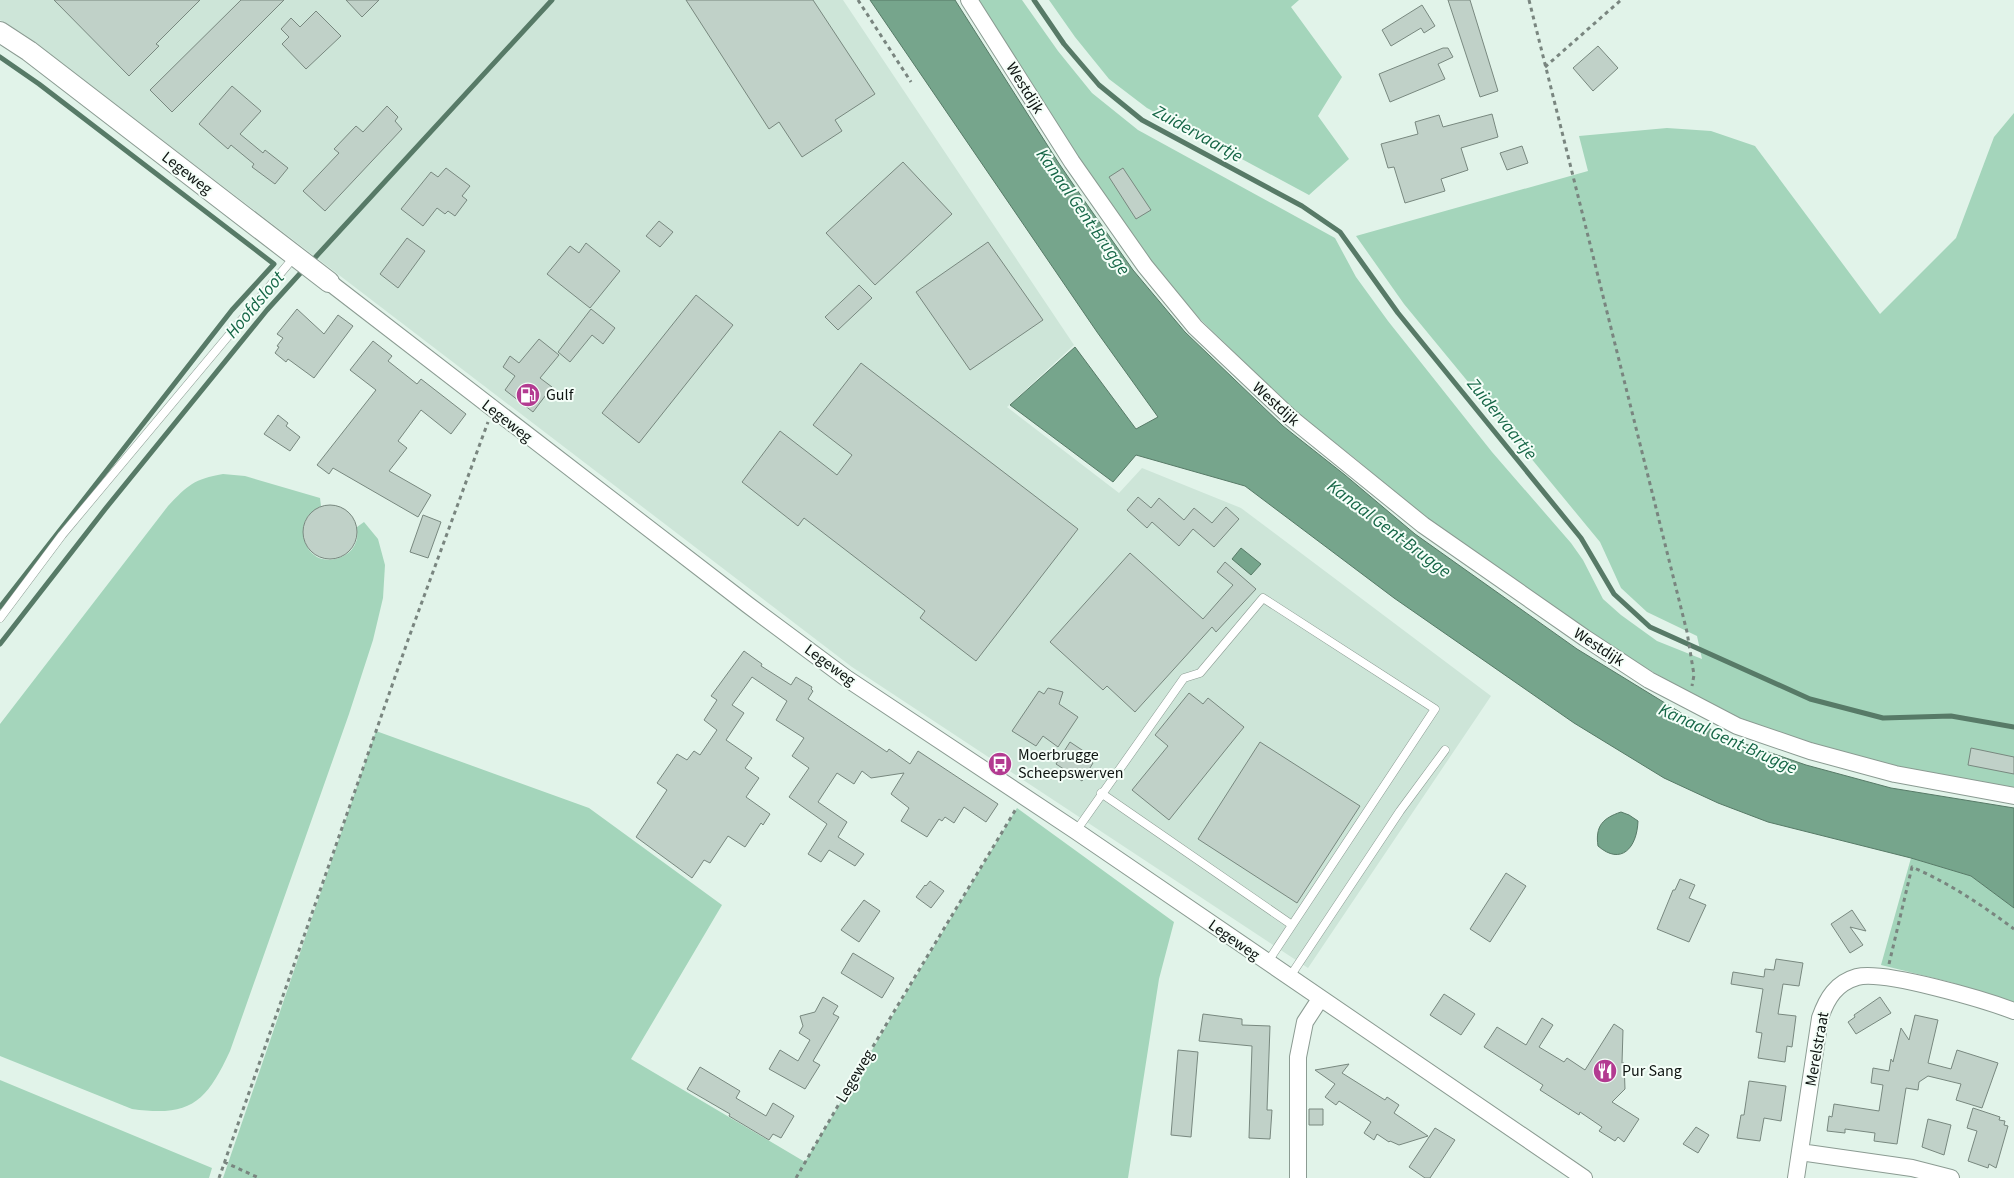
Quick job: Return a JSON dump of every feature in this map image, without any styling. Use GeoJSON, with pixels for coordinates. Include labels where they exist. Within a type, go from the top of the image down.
{"type":"FeatureCollection","features":[{"type":"Feature","properties":{"kind":"street","name":"Westdijk"},"geometry":{"type":"LineString","coordinates":[[969,0],[1072,162],[1144,266],[1195,326],[1291,418],[1423,525],[1585,638],[1649,680],[1737,726],[1810,751],[1894,774],[2014,796]]}},
{"type":"Feature","properties":{"kind":"street","name":"Legeweg"},"geometry":{"type":"LineString","coordinates":[[0,32],[29,51],[493,410],[846,678],[1076,831],[1584,1178]]}},
{"type":"Feature","properties":{"kind":"street","name":"Merelstraat"},"geometry":{"type":"LineString","coordinates":[[1796,1178],[1820,1018],[1826,1001],[1834,990],[1857,977],[1886,977],[1953,993],[2014,1011]]}},
{"type":"Feature","properties":{"kind":"street"},"geometry":{"type":"LineString","coordinates":[[1298,1178],[1298,1057],[1305,1022],[1320,999]]}},
{"type":"Feature","properties":{"kind":"street"},"geometry":{"type":"LineString","coordinates":[[1800,1152],[1911,1173],[1952,1178]]}},
{"type":"Feature","properties":{"kind":"lane"},"geometry":{"type":"LineString","coordinates":[[0,618],[62,535],[295,256]]}},
{"type":"Feature","properties":{"kind":"lane"},"geometry":{"type":"LineString","coordinates":[[1076,831],[1184,678],[1200,673],[1263,598],[1435,709],[1267,963]]}},
{"type":"Feature","properties":{"kind":"lane"},"geometry":{"type":"LineString","coordinates":[[1289,978],[1400,811],[1446,750]]}},
{"type":"Feature","properties":{"kind":"lane"},"geometry":{"type":"LineString","coordinates":[[1101,793],[1292,925]]}},
{"type":"Feature","properties":{"kind":"path"},"geometry":{"type":"LineString","coordinates":[[858,0],[910,82]]}},
{"type":"Feature","properties":{"kind":"path"},"geometry":{"type":"LineString","coordinates":[[1529,0],[1687,632],[1694,675],[1689,701]]}},
{"type":"Feature","properties":{"kind":"path"},"geometry":{"type":"LineString","coordinates":[[1545,67],[1620,0]]}},
{"type":"Feature","properties":{"kind":"path"},"geometry":{"type":"LineString","coordinates":[[219,1178],[408,640],[493,410]]}},
{"type":"Feature","properties":{"kind":"path","name":"Legeweg"},"geometry":{"type":"LineString","coordinates":[[796,1178],[1024,796]]}},
{"type":"Feature","properties":{"kind":"path"},"geometry":{"type":"LineString","coordinates":[[1886,977],[1912,867],[1942,880],[1986,908],[2014,929]]}},
{"type":"Feature","properties":{"kind":"path"},"geometry":{"type":"LineString","coordinates":[[224,1162],[259,1178]]}},
{"type":"Feature","properties":{"kind":"shaded area"},"geometry":{"type":"Polygon","coordinates":[[[0,0],[843,0],[1074,345],[1007,407],[1119,493],[1142,468],[1241,508],[1491,696],[1308,968],[852,667],[25,35],[0,20],[0,0]]]}},
{"type":"Feature","properties":{"kind":"shaded area"},"geometry":{"type":"Polygon","coordinates":[[[978,0],[1022,0],[1058,51],[1092,93],[1138,130],[1335,238],[1356,277],[1388,321],[1492,452],[1571,543],[1583,560],[1603,599],[1621,615],[1657,641],[1702,659],[1697,636],[1647,612],[1621,588],[1600,542],[1404,304],[1356,236],[1588,171],[1579,136],[1667,128],[1711,131],[1755,146],[1880,314],[1956,238],[1994,137],[2014,113],[2014,789],[1895,770],[1738,722],[1587,633],[1427,519],[1295,411],[1200,319],[1149,259],[1076,155],[978,0]]]}},
{"type":"Feature","properties":{"kind":"shaded area"},"geometry":{"type":"Polygon","coordinates":[[[1049,0],[1299,0],[1291,7],[1342,77],[1318,116],[1349,159],[1309,195],[1147,108],[1109,79],[1075,37],[1049,0]]]}},
{"type":"Feature","properties":{"kind":"shaded area"},"geometry":{"type":"Polygon","coordinates":[[[223,474],[245,476],[320,498],[321,506],[308,516],[303,532],[308,549],[322,559],[340,558],[350,552],[357,540],[357,527],[364,522],[378,539],[385,565],[383,598],[373,640],[349,714],[230,1051],[213,1083],[194,1102],[182,1108],[168,1111],[132,1109],[0,1056],[0,724],[168,506],[192,484],[205,478],[223,474]]]}},
{"type":"Feature","properties":{"kind":"shaded area"},"geometry":{"type":"Polygon","coordinates":[[[376,731],[589,808],[722,905],[631,1059],[805,1162],[1017,808],[1174,922],[1159,979],[1128,1178],[223,1178],[376,731]]]}},
{"type":"Feature","properties":{"kind":"shaded area"},"geometry":{"type":"Polygon","coordinates":[[[1911,858],[1971,876],[2014,908],[2014,1003],[1950,982],[1881,965],[1911,858]]]}},
{"type":"Feature","properties":{"kind":"shaded area"},"geometry":{"type":"Polygon","coordinates":[[[0,1080],[212,1168],[209,1178],[0,1178],[0,1080]]]}},
{"type":"Feature","properties":{"kind":"water","name":"Kanaal Gent-Brugge"},"geometry":{"type":"Polygon","coordinates":[[[870,0],[955,0],[1086,203],[1133,270],[1185,332],[1283,426],[1415,534],[1577,649],[1696,722],[1731,739],[1806,765],[1891,788],[2014,808],[2014,908],[1971,876],[1911,858],[1768,822],[1718,803],[1664,778],[1574,723],[1394,598],[1245,486],[1136,455],[1113,482],[1010,405],[1075,347],[1136,429],[1158,417],[1097,332],[870,0]]]}},
{"type":"Feature","properties":{"kind":"water"},"geometry":{"type":"Polygon","coordinates":[[[1241,548],[1261,564],[1251,575],[1232,559],[1241,548]]]}},
{"type":"Feature","properties":{"kind":"water"},"geometry":{"type":"Polygon","coordinates":[[[1621,812],[1638,821],[1635,839],[1626,851],[1620,854],[1606,852],[1598,846],[1599,828],[1609,817],[1621,812]]]}},
{"type":"Feature","properties":{"kind":"building"},"geometry":{"type":"Polygon","coordinates":[[[54,0],[200,0],[156,44],[159,46],[129,76],[54,0]]]}},
{"type":"Feature","properties":{"kind":"building"},"geometry":{"type":"Polygon","coordinates":[[[241,0],[284,0],[172,112],[150,90],[241,0]]]}},
{"type":"Feature","properties":{"kind":"building"},"geometry":{"type":"Polygon","coordinates":[[[346,0],[379,0],[362,17],[346,0]]]}},
{"type":"Feature","properties":{"kind":"building"},"geometry":{"type":"Polygon","coordinates":[[[686,0],[813,0],[875,94],[835,120],[842,131],[802,157],[779,122],[769,129],[686,0]]]}},
{"type":"Feature","properties":{"kind":"building"},"geometry":{"type":"Polygon","coordinates":[[[1448,0],[1470,0],[1498,91],[1480,97],[1448,0]]]}},
{"type":"Feature","properties":{"kind":"building"},"geometry":{"type":"Polygon","coordinates":[[[1422,5],[1435,26],[1424,33],[1421,28],[1391,46],[1382,30],[1422,5]]]}},
{"type":"Feature","properties":{"kind":"building"},"geometry":{"type":"Polygon","coordinates":[[[316,11],[341,36],[306,69],[282,44],[289,37],[281,29],[291,18],[300,27],[316,11]]]}},
{"type":"Feature","properties":{"kind":"building"},"geometry":{"type":"Polygon","coordinates":[[[1598,46],[1618,68],[1593,91],[1573,68],[1598,46]]]}},
{"type":"Feature","properties":{"kind":"building"},"geometry":{"type":"Polygon","coordinates":[[[1443,48],[1448,48],[1453,57],[1438,64],[1445,79],[1390,102],[1379,74],[1443,48]]]}},
{"type":"Feature","properties":{"kind":"building"},"geometry":{"type":"Polygon","coordinates":[[[232,86],[261,111],[240,134],[263,153],[265,150],[288,168],[275,184],[252,167],[254,164],[231,145],[228,149],[199,124],[232,86]]]}},
{"type":"Feature","properties":{"kind":"building"},"geometry":{"type":"Polygon","coordinates":[[[387,106],[398,117],[395,121],[402,129],[325,211],[303,191],[339,153],[334,149],[356,126],[363,132],[387,106]]]}},
{"type":"Feature","properties":{"kind":"building"},"geometry":{"type":"Polygon","coordinates":[[[1492,114],[1498,137],[1461,148],[1468,170],[1441,179],[1445,191],[1405,203],[1394,167],[1388,168],[1381,144],[1418,134],[1415,122],[1439,115],[1443,127],[1492,114]]]}},
{"type":"Feature","properties":{"kind":"building"},"geometry":{"type":"Polygon","coordinates":[[[1522,146],[1528,163],[1507,170],[1500,153],[1522,146]]]}},
{"type":"Feature","properties":{"kind":"building"},"geometry":{"type":"Polygon","coordinates":[[[903,162],[952,214],[875,285],[826,233],[903,162]]]}},
{"type":"Feature","properties":{"kind":"building"},"geometry":{"type":"Polygon","coordinates":[[[446,168],[470,186],[462,196],[467,200],[455,216],[448,211],[445,214],[437,208],[423,226],[401,209],[431,172],[438,177],[446,168]]]}},
{"type":"Feature","properties":{"kind":"building"},"geometry":{"type":"Polygon","coordinates":[[[1123,168],[1151,210],[1136,219],[1109,177],[1123,168]]]}},
{"type":"Feature","properties":{"kind":"building"},"geometry":{"type":"Polygon","coordinates":[[[659,221],[673,232],[660,247],[646,236],[659,221]]]}},
{"type":"Feature","properties":{"kind":"building"},"geometry":{"type":"Polygon","coordinates":[[[407,238],[425,251],[398,288],[380,274],[407,238]]]}},
{"type":"Feature","properties":{"kind":"building"},"geometry":{"type":"Polygon","coordinates":[[[988,242],[1043,320],[970,370],[916,292],[988,242]]]}},
{"type":"Feature","properties":{"kind":"building"},"geometry":{"type":"Polygon","coordinates":[[[586,243],[620,271],[590,308],[547,274],[570,246],[579,253],[586,243]]]}},
{"type":"Feature","properties":{"kind":"building"},"geometry":{"type":"Polygon","coordinates":[[[859,285],[872,298],[838,330],[825,317],[859,285]]]}},
{"type":"Feature","properties":{"kind":"building"},"geometry":{"type":"Polygon","coordinates":[[[696,295],[733,325],[639,443],[602,413],[696,295]]]}},
{"type":"Feature","properties":{"kind":"building"},"geometry":{"type":"Polygon","coordinates":[[[297,309],[324,334],[338,315],[353,326],[314,378],[288,359],[286,362],[275,353],[279,347],[277,346],[283,338],[277,334],[297,309]]]}},
{"type":"Feature","properties":{"kind":"building"},"geometry":{"type":"Polygon","coordinates":[[[591,309],[615,328],[603,344],[592,335],[570,362],[558,352],[591,309]]]}},
{"type":"Feature","properties":{"kind":"building"},"geometry":{"type":"Polygon","coordinates":[[[539,339],[559,355],[540,378],[552,387],[533,412],[505,390],[515,376],[503,367],[510,356],[519,363],[539,339]]]}},
{"type":"Feature","properties":{"kind":"building"},"geometry":{"type":"Polygon","coordinates":[[[373,341],[392,356],[388,361],[417,384],[421,379],[466,414],[451,434],[421,410],[398,441],[407,448],[389,471],[431,495],[418,517],[333,468],[329,474],[317,465],[376,390],[350,370],[373,341]]]}},
{"type":"Feature","properties":{"kind":"building"},"geometry":{"type":"Polygon","coordinates":[[[861,363],[1078,529],[976,661],[920,618],[925,611],[804,518],[798,526],[742,482],[780,431],[837,475],[852,455],[813,425],[861,363]]]}},
{"type":"Feature","properties":{"kind":"building"},"geometry":{"type":"Polygon","coordinates":[[[278,415],[288,423],[286,426],[300,437],[290,451],[264,434],[278,415]]]}},
{"type":"Feature","properties":{"kind":"building"},"geometry":{"type":"Polygon","coordinates":[[[1138,497],[1151,508],[1159,498],[1184,520],[1194,508],[1212,523],[1226,507],[1239,519],[1214,547],[1193,529],[1179,546],[1152,522],[1147,528],[1127,510],[1138,497]]]}},
{"type":"Feature","properties":{"kind":"building"},"geometry":{"type":"Polygon","coordinates":[[[330,505],[340,507],[349,513],[355,522],[357,532],[355,542],[349,551],[340,557],[330,559],[320,557],[311,551],[305,542],[303,532],[305,522],[311,513],[320,507],[330,505]]]}},
{"type":"Feature","properties":{"kind":"building"},"geometry":{"type":"Polygon","coordinates":[[[423,515],[441,522],[428,558],[410,552],[423,515]]]}},
{"type":"Feature","properties":{"kind":"building"},"geometry":{"type":"Polygon","coordinates":[[[1130,553],[1203,619],[1233,585],[1217,572],[1225,562],[1256,589],[1216,632],[1212,627],[1135,712],[1107,686],[1103,690],[1050,642],[1130,553]]]}},
{"type":"Feature","properties":{"kind":"building"},"geometry":{"type":"Polygon","coordinates":[[[744,651],[762,664],[761,666],[791,685],[796,677],[812,687],[813,691],[808,699],[887,752],[889,749],[910,764],[918,751],[998,804],[986,822],[964,807],[954,823],[945,817],[942,821],[939,819],[927,837],[901,821],[909,808],[891,794],[904,773],[871,778],[862,771],[854,784],[837,773],[818,802],[847,822],[838,837],[864,854],[855,866],[829,850],[821,862],[808,854],[827,824],[789,797],[809,768],[792,756],[804,738],[776,720],[787,701],[752,677],[732,705],[744,713],[726,740],[752,758],[745,768],[759,778],[746,797],[770,814],[763,825],[761,823],[745,847],[728,836],[710,863],[704,860],[692,878],[636,837],[667,790],[657,783],[677,754],[687,760],[694,751],[700,755],[717,730],[704,720],[717,700],[711,696],[744,651]]]}},
{"type":"Feature","properties":{"kind":"building"},"geometry":{"type":"Polygon","coordinates":[[[1048,688],[1063,692],[1059,704],[1078,717],[1058,747],[1043,736],[1036,746],[1012,731],[1039,691],[1044,694],[1048,688]]]}},
{"type":"Feature","properties":{"kind":"building"},"geometry":{"type":"Polygon","coordinates":[[[1189,693],[1203,704],[1208,698],[1244,727],[1169,820],[1132,790],[1168,746],[1155,735],[1189,693]]]}},
{"type":"Feature","properties":{"kind":"building"},"geometry":{"type":"Polygon","coordinates":[[[1070,742],[1091,756],[1089,760],[1093,763],[1082,781],[1056,764],[1070,742]]]}},
{"type":"Feature","properties":{"kind":"building"},"geometry":{"type":"Polygon","coordinates":[[[1260,742],[1360,806],[1297,903],[1198,839],[1260,742]]]}},
{"type":"Feature","properties":{"kind":"building"},"geometry":{"type":"Polygon","coordinates":[[[1971,748],[2014,757],[2014,774],[1968,765],[1971,748]]]}},
{"type":"Feature","properties":{"kind":"building"},"geometry":{"type":"Polygon","coordinates":[[[1506,873],[1526,886],[1490,942],[1470,929],[1506,873]]]}},
{"type":"Feature","properties":{"kind":"building"},"geometry":{"type":"Polygon","coordinates":[[[1680,879],[1695,885],[1689,898],[1706,905],[1689,942],[1657,929],[1673,890],[1675,890],[1680,879]]]}},
{"type":"Feature","properties":{"kind":"building"},"geometry":{"type":"Polygon","coordinates":[[[930,881],[944,891],[931,908],[916,897],[930,881]]]}},
{"type":"Feature","properties":{"kind":"building"},"geometry":{"type":"Polygon","coordinates":[[[864,900],[880,911],[859,942],[841,930],[864,900]]]}},
{"type":"Feature","properties":{"kind":"building"},"geometry":{"type":"Polygon","coordinates":[[[1852,910],[1866,931],[1850,927],[1863,945],[1850,953],[1831,924],[1852,910]]]}},
{"type":"Feature","properties":{"kind":"building"},"geometry":{"type":"Polygon","coordinates":[[[853,953],[894,978],[882,998],[841,973],[853,953]]]}},
{"type":"Feature","properties":{"kind":"building"},"geometry":{"type":"Polygon","coordinates":[[[1776,959],[1803,963],[1799,986],[1783,984],[1778,1014],[1796,1016],[1792,1047],[1787,1046],[1785,1062],[1758,1058],[1762,1033],[1756,1032],[1763,989],[1731,984],[1733,972],[1764,977],[1765,969],[1774,970],[1776,959]]]}},
{"type":"Feature","properties":{"kind":"building"},"geometry":{"type":"Polygon","coordinates":[[[1444,994],[1475,1014],[1461,1035],[1430,1015],[1444,994]]]}},
{"type":"Feature","properties":{"kind":"building"},"geometry":{"type":"Polygon","coordinates":[[[823,997],[838,1006],[833,1014],[839,1017],[813,1061],[820,1065],[805,1089],[769,1069],[780,1050],[798,1061],[810,1040],[799,1033],[803,1026],[800,1016],[815,1012],[823,997]]]}},
{"type":"Feature","properties":{"kind":"building"},"geometry":{"type":"Polygon","coordinates":[[[1880,997],[1891,1013],[1856,1034],[1848,1022],[1855,1017],[1854,1015],[1880,997]]]}},
{"type":"Feature","properties":{"kind":"building"},"geometry":{"type":"Polygon","coordinates":[[[1203,1014],[1242,1019],[1242,1025],[1270,1026],[1267,1110],[1272,1110],[1270,1139],[1249,1138],[1252,1046],[1199,1041],[1203,1014]]]}},
{"type":"Feature","properties":{"kind":"building"},"geometry":{"type":"Polygon","coordinates":[[[1915,1015],[1938,1020],[1928,1063],[1951,1069],[1957,1050],[1998,1063],[1982,1108],[1956,1100],[1961,1084],[1928,1076],[1919,1082],[1918,1090],[1906,1088],[1897,1144],[1874,1141],[1875,1133],[1845,1129],[1845,1133],[1827,1131],[1829,1116],[1832,1117],[1834,1104],[1879,1111],[1883,1085],[1871,1083],[1873,1068],[1889,1071],[1901,1028],[1909,1040],[1915,1015]]]}},
{"type":"Feature","properties":{"kind":"building"},"geometry":{"type":"Polygon","coordinates":[[[1542,1018],[1553,1025],[1539,1047],[1564,1062],[1567,1058],[1585,1070],[1614,1024],[1623,1030],[1622,1063],[1624,1063],[1625,1089],[1612,1102],[1639,1119],[1624,1142],[1618,1137],[1615,1141],[1599,1131],[1602,1127],[1580,1112],[1579,1115],[1540,1090],[1543,1085],[1484,1047],[1497,1027],[1526,1045],[1542,1018]]]}},
{"type":"Feature","properties":{"kind":"building"},"geometry":{"type":"Polygon","coordinates":[[[1178,1050],[1198,1052],[1191,1137],[1171,1135],[1178,1050]]]}},
{"type":"Feature","properties":{"kind":"building"},"geometry":{"type":"Polygon","coordinates":[[[1349,1064],[1342,1073],[1385,1100],[1387,1097],[1399,1105],[1394,1113],[1428,1136],[1399,1145],[1389,1142],[1377,1134],[1374,1140],[1364,1133],[1371,1122],[1339,1101],[1336,1105],[1325,1097],[1335,1084],[1315,1070],[1349,1064]]]}},
{"type":"Feature","properties":{"kind":"building"},"geometry":{"type":"Polygon","coordinates":[[[700,1067],[740,1091],[736,1098],[766,1116],[773,1103],[794,1116],[781,1138],[773,1134],[769,1140],[687,1089],[700,1067]]]}},
{"type":"Feature","properties":{"kind":"building"},"geometry":{"type":"Polygon","coordinates":[[[1749,1081],[1786,1086],[1781,1121],[1764,1118],[1760,1141],[1737,1138],[1741,1115],[1744,1115],[1749,1081]]]}},
{"type":"Feature","properties":{"kind":"building"},"geometry":{"type":"Polygon","coordinates":[[[1973,1108],[2000,1117],[1999,1120],[2005,1121],[2004,1125],[2008,1126],[1996,1168],[1989,1164],[1988,1168],[1968,1161],[1977,1131],[1967,1128],[1973,1108]]]}},
{"type":"Feature","properties":{"kind":"building"},"geometry":{"type":"Polygon","coordinates":[[[1309,1109],[1323,1109],[1323,1125],[1309,1125],[1309,1109]]]}},
{"type":"Feature","properties":{"kind":"building"},"geometry":{"type":"Polygon","coordinates":[[[1928,1119],[1951,1125],[1944,1155],[1922,1147],[1928,1119]]]}},
{"type":"Feature","properties":{"kind":"building"},"geometry":{"type":"Polygon","coordinates":[[[1696,1127],[1709,1135],[1698,1153],[1683,1144],[1696,1127]]]}},
{"type":"Feature","properties":{"kind":"building"},"geometry":{"type":"Polygon","coordinates":[[[1435,1128],[1455,1140],[1430,1178],[1425,1178],[1409,1167],[1435,1128]]]}},
{"type":"Feature","properties":{"kind":"waterway","name":"Hoofdsloot"},"geometry":{"type":"LineString","coordinates":[[311,262],[552,0]]}},
{"type":"Feature","properties":{"kind":"waterway","name":"Zuidervaartje"},"geometry":{"type":"LineString","coordinates":[[1034,0],[1064,44],[1099,85],[1142,120],[1302,206],[1340,232],[1398,313],[1581,538],[1614,594],[1650,627],[1810,699],[1883,718],[1951,716],[2014,727]]}},
{"type":"Feature","properties":{"kind":"waterway"},"geometry":{"type":"LineString","coordinates":[[0,57],[39,84],[274,264],[232,310],[0,607]]}},
{"type":"Feature","properties":{"kind":"waterway","name":"Hoofdsloot"},"geometry":{"type":"LineString","coordinates":[[0,644],[106,508],[267,310],[305,268]]}},
{"type":"Feature","properties":{"kind":"place","name":"Gulf"},"geometry":{"type":"Point","coordinates":[528,395]}},
{"type":"Feature","properties":{"kind":"place","name":"Moerbrugge Scheepswerven"},"geometry":{"type":"Point","coordinates":[1000,764]}},
{"type":"Feature","properties":{"kind":"place","name":"Pur Sang"},"geometry":{"type":"Point","coordinates":[1605,1071]}}]}
